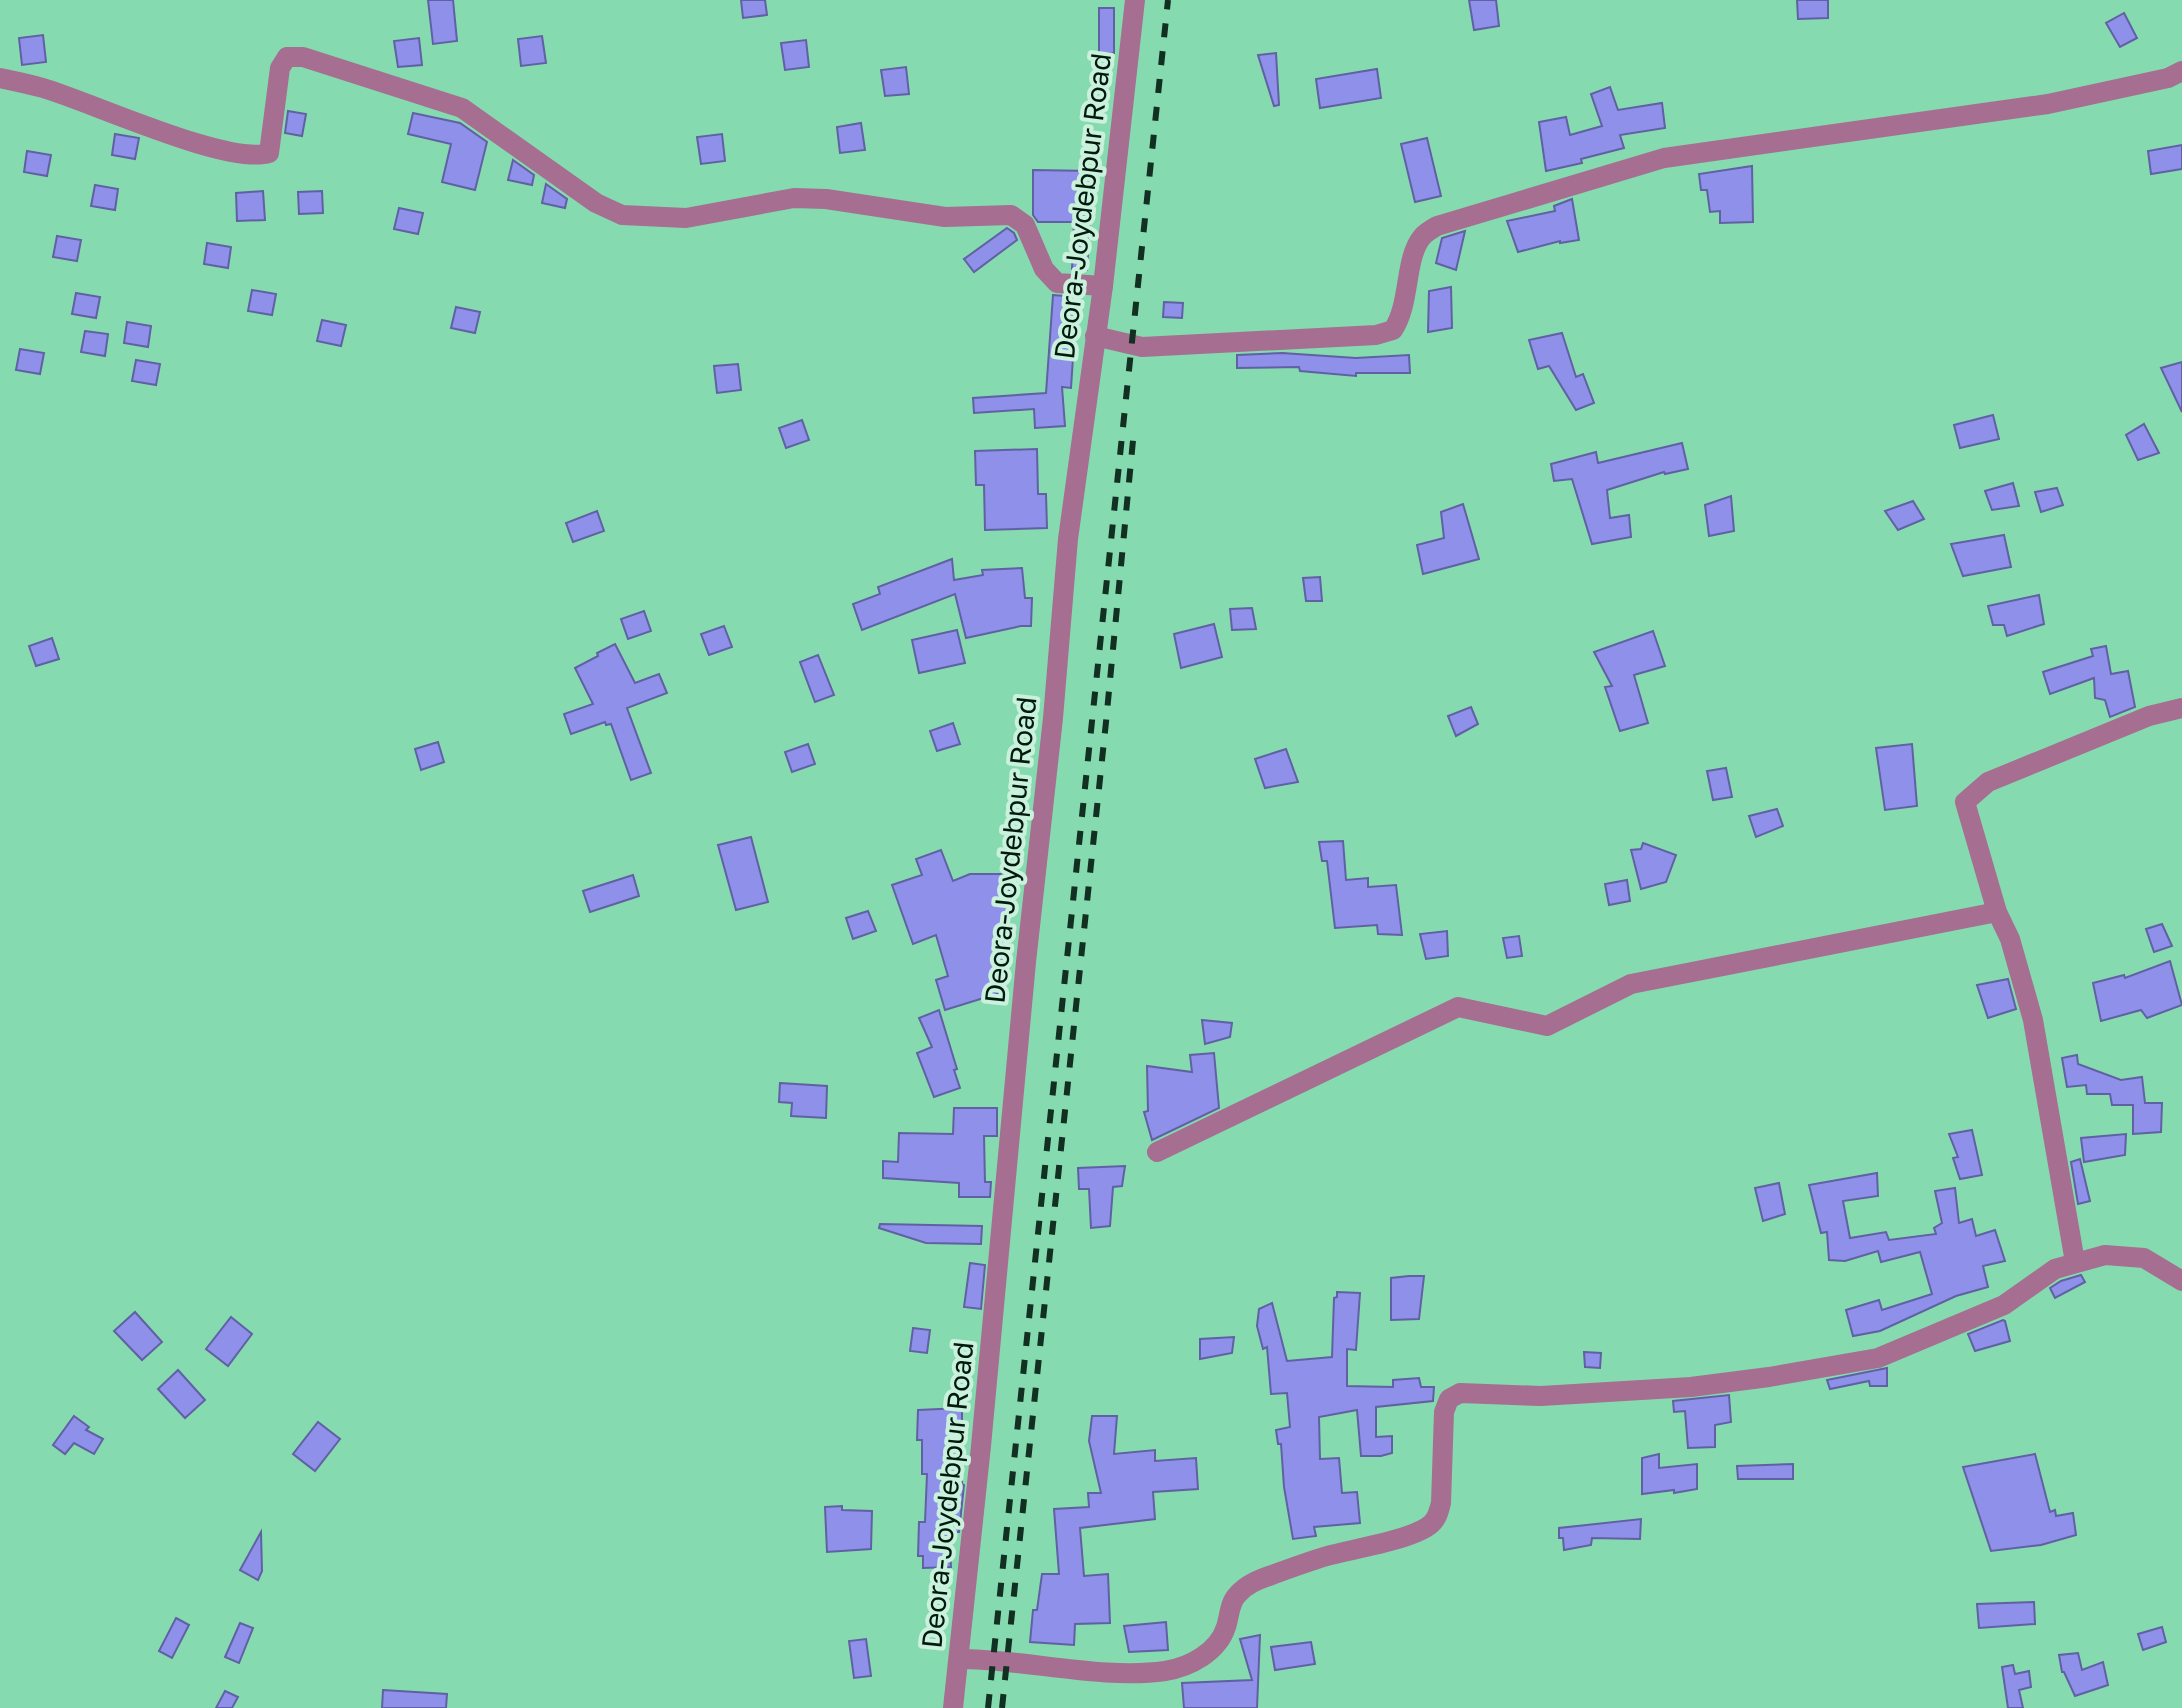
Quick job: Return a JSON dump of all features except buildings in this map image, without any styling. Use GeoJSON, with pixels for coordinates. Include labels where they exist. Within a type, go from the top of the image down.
{"type":"FeatureCollection","features":[{"type":"Feature","properties":{"kind":"street","name":"Deora-Joydebpur Road"},"geometry":{"type":"LineString","coordinates":[[953,1708],[1053,718],[1068,539],[1103,286],[1135,0]]}},
{"type":"Feature","properties":{"kind":"street"},"geometry":{"type":"LineString","coordinates":[[0,78],[43,88],[226,153],[259,156],[269,153],[280,68],[287,57],[303,57],[462,108],[596,203],[622,215],[686,218],[794,198],[826,199],[945,217],[1011,215],[1025,225],[1044,269],[1057,283],[1103,286]]}},
{"type":"Feature","properties":{"kind":"street"},"geometry":{"type":"LineString","coordinates":[[1095,336],[1142,347],[1376,335],[1393,330],[1402,316],[1415,250],[1422,236],[1437,226],[1664,158],[2048,104],[2168,78],[2182,71]]}},
{"type":"Feature","properties":{"kind":"street"},"geometry":{"type":"LineString","coordinates":[[2075,1262],[2033,1020],[1965,802],[1988,782],[2149,716],[2182,708]]}},
{"type":"Feature","properties":{"kind":"street"},"geometry":{"type":"LineString","coordinates":[[1157,1152],[1458,1007],[1547,1026],[1631,984],[1997,912]]}},
{"type":"Feature","properties":{"kind":"street"},"geometry":{"type":"LineString","coordinates":[[959,1659],[1007,1660],[1121,1673],[1166,1670],[1189,1664],[1215,1648],[1226,1628],[1229,1609],[1236,1595],[1252,1582],[1430,1525],[1438,1515],[1441,1503],[1444,1412],[1449,1399],[1460,1393],[1541,1396],[1675,1388],[1769,1377],[1878,1358],[2004,1305],[2055,1269],[2105,1255],[2144,1258],[2182,1281]]}},
{"type":"Feature","properties":{"kind":"railway"},"geometry":{"type":"LineString","coordinates":[[988,1708],[1168,0]]}},
{"type":"Feature","properties":{"kind":"railway"},"geometry":{"type":"LineString","coordinates":[[1002,1708],[1134,430]]}}]}
